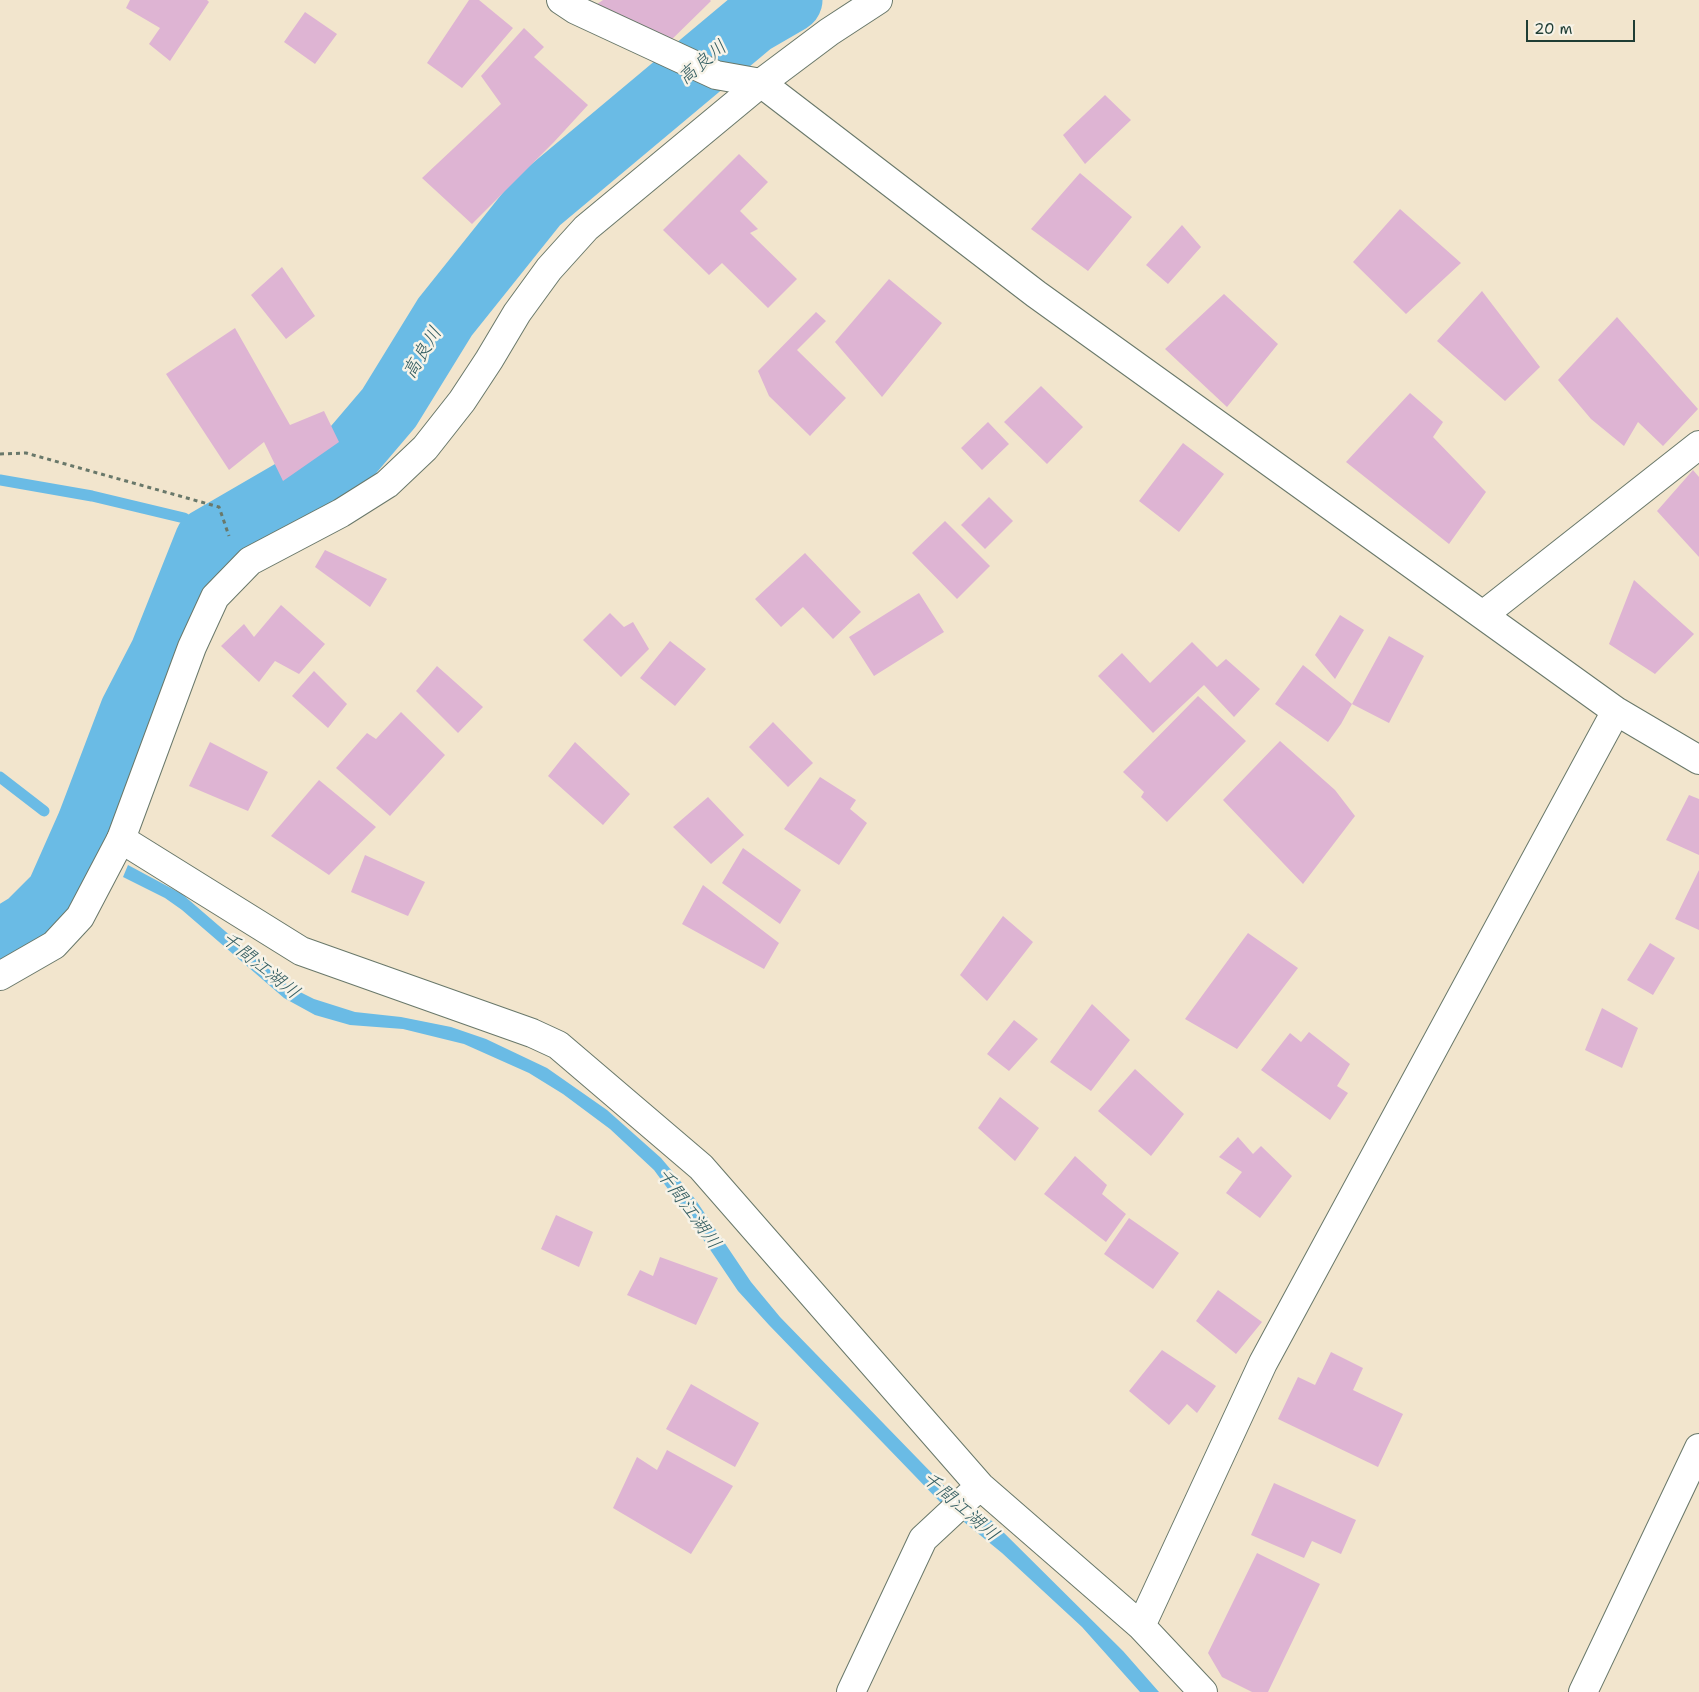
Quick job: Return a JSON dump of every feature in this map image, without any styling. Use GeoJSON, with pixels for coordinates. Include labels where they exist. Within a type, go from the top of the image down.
{"type":"FeatureCollection","features":[{"type":"Feature","properties":{"kind":"street"},"geometry":{"type":"LineString","coordinates":[[561,0],[576,10],[716,75],[761,83],[1036,294],[1616,711],[1699,760]]}},
{"type":"Feature","properties":{"kind":"street"},"geometry":{"type":"LineString","coordinates":[[0,976],[54,945],[80,917],[122,839],[192,648],[215,597],[250,561],[341,513],[387,484],[425,448],[484,368],[517,313],[550,269],[586,228],[761,83],[829,32],[878,0]]}},
{"type":"Feature","properties":{"kind":"street"},"geometry":{"type":"LineString","coordinates":[[1482,615],[1699,445]]}},
{"type":"Feature","properties":{"kind":"street"},"geometry":{"type":"LineString","coordinates":[[1141,1626],[1263,1362],[1616,711]]}},
{"type":"Feature","properties":{"kind":"street"},"geometry":{"type":"LineString","coordinates":[[122,839],[301,951],[532,1033],[558,1045],[701,1167],[980,1486],[1141,1626],[1203,1692]]}},
{"type":"Feature","properties":{"kind":"street"},"geometry":{"type":"LineString","coordinates":[[1583,1692],[1699,1448]]}},
{"type":"Feature","properties":{"kind":"street"},"geometry":{"type":"LineString","coordinates":[[851,1692],[924,1539],[980,1486]]}},
{"type":"Feature","properties":{"kind":"path"},"geometry":{"type":"LineString","coordinates":[[0,454],[26,453],[219,507],[240,566],[250,561]]}},
{"type":"Feature","properties":{"kind":"water","name":"千間江湖川"},"geometry":{"type":"Polygon","coordinates":[[[128,865],[182,894],[290,987],[314,999],[355,1012],[401,1017],[451,1027],[486,1039],[547,1068],[607,1110],[661,1158],[677,1177],[695,1199],[751,1282],[780,1317],[954,1496],[992,1521],[1123,1651],[1159,1692],[1140,1692],[1082,1627],[1002,1553],[942,1504],[738,1291],[654,1170],[610,1129],[563,1094],[529,1073],[464,1044],[403,1029],[350,1025],[315,1015],[284,998],[182,910],[165,898],[123,877],[128,865]]]}},
{"type":"Feature","properties":{"kind":"building"},"geometry":{"type":"Polygon","coordinates":[[[130,0],[207,0],[209,2],[170,61],[149,44],[160,28],[126,8],[130,0]]]}},
{"type":"Feature","properties":{"kind":"building"},"geometry":{"type":"Polygon","coordinates":[[[469,0],[479,0],[513,28],[462,88],[427,63],[469,0]]]}},
{"type":"Feature","properties":{"kind":"building"},"geometry":{"type":"Polygon","coordinates":[[[603,0],[711,1],[661,50],[594,6],[603,0]]]}},
{"type":"Feature","properties":{"kind":"building"},"geometry":{"type":"Polygon","coordinates":[[[305,12],[337,34],[315,64],[284,42],[305,12]]]}},
{"type":"Feature","properties":{"kind":"building"},"geometry":{"type":"Polygon","coordinates":[[[524,28],[544,47],[534,57],[588,105],[472,224],[422,178],[501,104],[481,76],[524,28]]]}},
{"type":"Feature","properties":{"kind":"building"},"geometry":{"type":"Polygon","coordinates":[[[1105,95],[1131,120],[1085,164],[1063,135],[1105,95]]]}},
{"type":"Feature","properties":{"kind":"building"},"geometry":{"type":"Polygon","coordinates":[[[739,154],[768,182],[740,211],[758,229],[750,233],[797,279],[768,308],[722,263],[709,275],[663,230],[739,154]]]}},
{"type":"Feature","properties":{"kind":"building"},"geometry":{"type":"Polygon","coordinates":[[[1080,173],[1132,217],[1088,271],[1031,229],[1080,173]]]}},
{"type":"Feature","properties":{"kind":"building"},"geometry":{"type":"Polygon","coordinates":[[[1400,209],[1461,263],[1406,314],[1353,262],[1400,209]]]}},
{"type":"Feature","properties":{"kind":"building"},"geometry":{"type":"Polygon","coordinates":[[[1182,225],[1201,247],[1168,284],[1146,265],[1182,225]]]}},
{"type":"Feature","properties":{"kind":"building"},"geometry":{"type":"Polygon","coordinates":[[[282,267],[315,316],[286,339],[251,295],[282,267]]]}},
{"type":"Feature","properties":{"kind":"building"},"geometry":{"type":"Polygon","coordinates":[[[889,279],[942,323],[882,397],[835,342],[889,279]]]}},
{"type":"Feature","properties":{"kind":"building"},"geometry":{"type":"Polygon","coordinates":[[[1482,291],[1540,367],[1505,401],[1437,341],[1482,291]]]}},
{"type":"Feature","properties":{"kind":"building"},"geometry":{"type":"Polygon","coordinates":[[[1224,294],[1278,344],[1227,407],[1165,349],[1224,294]]]}},
{"type":"Feature","properties":{"kind":"building"},"geometry":{"type":"Polygon","coordinates":[[[816,312],[826,321],[797,350],[846,398],[810,436],[769,396],[758,371],[816,312]]]}},
{"type":"Feature","properties":{"kind":"building"},"geometry":{"type":"Polygon","coordinates":[[[1617,317],[1698,409],[1663,446],[1638,422],[1624,446],[1591,419],[1558,380],[1617,317]]]}},
{"type":"Feature","properties":{"kind":"building"},"geometry":{"type":"Polygon","coordinates":[[[235,328],[290,425],[324,411],[339,442],[283,481],[264,442],[229,470],[166,374],[235,328]]]}},
{"type":"Feature","properties":{"kind":"building"},"geometry":{"type":"Polygon","coordinates":[[[1041,386],[1083,427],[1047,464],[1004,422],[1041,386]]]}},
{"type":"Feature","properties":{"kind":"building"},"geometry":{"type":"Polygon","coordinates":[[[1410,393],[1443,422],[1433,437],[1486,492],[1449,544],[1346,462],[1410,393]]]}},
{"type":"Feature","properties":{"kind":"building"},"geometry":{"type":"Polygon","coordinates":[[[988,422],[1009,444],[982,470],[961,448],[988,422]]]}},
{"type":"Feature","properties":{"kind":"building"},"geometry":{"type":"Polygon","coordinates":[[[1183,443],[1224,474],[1179,532],[1139,501],[1183,443]]]}},
{"type":"Feature","properties":{"kind":"building"},"geometry":{"type":"Polygon","coordinates":[[[1693,470],[1699,477],[1699,557],[1657,511],[1693,470]]]}},
{"type":"Feature","properties":{"kind":"building"},"geometry":{"type":"Polygon","coordinates":[[[989,497],[1013,521],[985,549],[961,525],[989,497]]]}},
{"type":"Feature","properties":{"kind":"building"},"geometry":{"type":"Polygon","coordinates":[[[945,521],[990,566],[957,599],[912,553],[945,521]]]}},
{"type":"Feature","properties":{"kind":"building"},"geometry":{"type":"Polygon","coordinates":[[[325,550],[387,579],[370,607],[315,567],[325,550]]]}},
{"type":"Feature","properties":{"kind":"building"},"geometry":{"type":"Polygon","coordinates":[[[805,553],[861,612],[833,639],[803,607],[781,627],[755,599],[805,553]]]}},
{"type":"Feature","properties":{"kind":"building"},"geometry":{"type":"Polygon","coordinates":[[[1634,580],[1694,634],[1655,674],[1609,644],[1634,580]]]}},
{"type":"Feature","properties":{"kind":"building"},"geometry":{"type":"Polygon","coordinates":[[[919,593],[944,632],[874,676],[849,637],[919,593]]]}},
{"type":"Feature","properties":{"kind":"building"},"geometry":{"type":"Polygon","coordinates":[[[281,605],[325,644],[299,674],[275,661],[259,682],[221,646],[244,624],[254,637],[281,605]]]}},
{"type":"Feature","properties":{"kind":"building"},"geometry":{"type":"Polygon","coordinates":[[[610,613],[624,627],[633,622],[649,649],[621,677],[583,640],[610,613]]]}},
{"type":"Feature","properties":{"kind":"building"},"geometry":{"type":"Polygon","coordinates":[[[1340,615],[1364,630],[1335,679],[1315,655],[1340,615]]]}},
{"type":"Feature","properties":{"kind":"building"},"geometry":{"type":"Polygon","coordinates":[[[1389,636],[1424,656],[1389,723],[1352,704],[1389,636]]]}},
{"type":"Feature","properties":{"kind":"building"},"geometry":{"type":"Polygon","coordinates":[[[670,641],[706,669],[675,706],[640,678],[670,641]]]}},
{"type":"Feature","properties":{"kind":"building"},"geometry":{"type":"Polygon","coordinates":[[[1192,642],[1217,667],[1226,659],[1260,689],[1234,717],[1204,685],[1153,733],[1098,676],[1122,653],[1150,683],[1192,642]]]}},
{"type":"Feature","properties":{"kind":"building"},"geometry":{"type":"Polygon","coordinates":[[[1303,665],[1352,704],[1328,742],[1275,704],[1303,665]]]}},
{"type":"Feature","properties":{"kind":"building"},"geometry":{"type":"Polygon","coordinates":[[[437,666],[483,707],[458,733],[416,691],[437,666]]]}},
{"type":"Feature","properties":{"kind":"building"},"geometry":{"type":"Polygon","coordinates":[[[314,671],[347,704],[328,728],[292,696],[314,671]]]}},
{"type":"Feature","properties":{"kind":"building"},"geometry":{"type":"Polygon","coordinates":[[[1198,696],[1246,741],[1167,822],[1141,797],[1144,792],[1123,772],[1198,696]]]}},
{"type":"Feature","properties":{"kind":"building"},"geometry":{"type":"Polygon","coordinates":[[[401,712],[445,755],[390,816],[336,768],[367,733],[376,739],[401,712]]]}},
{"type":"Feature","properties":{"kind":"building"},"geometry":{"type":"Polygon","coordinates":[[[773,722],[813,763],[788,787],[749,747],[773,722]]]}},
{"type":"Feature","properties":{"kind":"building"},"geometry":{"type":"Polygon","coordinates":[[[1280,741],[1335,790],[1355,816],[1303,884],[1223,800],[1280,741]]]}},
{"type":"Feature","properties":{"kind":"building"},"geometry":{"type":"Polygon","coordinates":[[[210,742],[268,772],[248,811],[189,786],[210,742]]]}},
{"type":"Feature","properties":{"kind":"building"},"geometry":{"type":"Polygon","coordinates":[[[575,742],[630,794],[603,825],[548,776],[575,742]]]}},
{"type":"Feature","properties":{"kind":"building"},"geometry":{"type":"Polygon","coordinates":[[[820,777],[856,800],[850,809],[867,823],[839,865],[784,829],[820,777]]]}},
{"type":"Feature","properties":{"kind":"building"},"geometry":{"type":"Polygon","coordinates":[[[319,780],[376,827],[329,875],[271,836],[319,780]]]}},
{"type":"Feature","properties":{"kind":"building"},"geometry":{"type":"Polygon","coordinates":[[[1689,795],[1699,799],[1699,855],[1666,840],[1689,795]]]}},
{"type":"Feature","properties":{"kind":"building"},"geometry":{"type":"Polygon","coordinates":[[[708,797],[744,835],[711,864],[673,827],[708,797]]]}},
{"type":"Feature","properties":{"kind":"building"},"geometry":{"type":"Polygon","coordinates":[[[743,848],[801,890],[780,924],[722,883],[743,848]]]}},
{"type":"Feature","properties":{"kind":"building"},"geometry":{"type":"Polygon","coordinates":[[[365,855],[425,882],[408,916],[351,892],[365,855]]]}},
{"type":"Feature","properties":{"kind":"building"},"geometry":{"type":"Polygon","coordinates":[[[1699,870],[1699,930],[1675,919],[1699,870]]]}},
{"type":"Feature","properties":{"kind":"building"},"geometry":{"type":"Polygon","coordinates":[[[703,885],[779,943],[764,969],[682,924],[703,885]]]}},
{"type":"Feature","properties":{"kind":"building"},"geometry":{"type":"Polygon","coordinates":[[[1003,916],[1033,942],[987,1001],[960,975],[1003,916]]]}},
{"type":"Feature","properties":{"kind":"building"},"geometry":{"type":"Polygon","coordinates":[[[1248,933],[1298,968],[1237,1049],[1185,1019],[1248,933]]]}},
{"type":"Feature","properties":{"kind":"building"},"geometry":{"type":"Polygon","coordinates":[[[1650,943],[1675,958],[1653,995],[1627,980],[1650,943]]]}},
{"type":"Feature","properties":{"kind":"building"},"geometry":{"type":"Polygon","coordinates":[[[1092,1004],[1130,1040],[1091,1091],[1050,1062],[1092,1004]]]}},
{"type":"Feature","properties":{"kind":"building"},"geometry":{"type":"Polygon","coordinates":[[[1602,1008],[1638,1028],[1622,1068],[1585,1050],[1602,1008]]]}},
{"type":"Feature","properties":{"kind":"building"},"geometry":{"type":"Polygon","coordinates":[[[1014,1020],[1038,1039],[1009,1071],[987,1054],[1014,1020]]]}},
{"type":"Feature","properties":{"kind":"building"},"geometry":{"type":"Polygon","coordinates":[[[1309,1032],[1350,1064],[1337,1086],[1348,1093],[1330,1120],[1261,1070],[1290,1033],[1301,1042],[1309,1032]]]}},
{"type":"Feature","properties":{"kind":"building"},"geometry":{"type":"Polygon","coordinates":[[[1135,1069],[1184,1114],[1151,1156],[1098,1111],[1135,1069]]]}},
{"type":"Feature","properties":{"kind":"building"},"geometry":{"type":"Polygon","coordinates":[[[1000,1097],[1039,1128],[1015,1161],[978,1128],[1000,1097]]]}},
{"type":"Feature","properties":{"kind":"building"},"geometry":{"type":"Polygon","coordinates":[[[1238,1137],[1253,1154],[1261,1146],[1292,1176],[1260,1218],[1226,1193],[1242,1172],[1219,1157],[1238,1137]]]}},
{"type":"Feature","properties":{"kind":"building"},"geometry":{"type":"Polygon","coordinates":[[[1075,1156],[1107,1185],[1102,1194],[1126,1214],[1106,1242],[1044,1194],[1075,1156]]]}},
{"type":"Feature","properties":{"kind":"building"},"geometry":{"type":"Polygon","coordinates":[[[556,1215],[593,1232],[579,1267],[541,1249],[556,1215]]]}},
{"type":"Feature","properties":{"kind":"building"},"geometry":{"type":"Polygon","coordinates":[[[1129,1218],[1179,1253],[1153,1289],[1104,1254],[1129,1218]]]}},
{"type":"Feature","properties":{"kind":"building"},"geometry":{"type":"Polygon","coordinates":[[[660,1257],[718,1278],[696,1325],[627,1295],[640,1270],[653,1276],[660,1257]]]}},
{"type":"Feature","properties":{"kind":"building"},"geometry":{"type":"Polygon","coordinates":[[[1218,1290],[1262,1322],[1236,1354],[1196,1321],[1218,1290]]]}},
{"type":"Feature","properties":{"kind":"building"},"geometry":{"type":"Polygon","coordinates":[[[1162,1350],[1216,1386],[1197,1413],[1187,1404],[1169,1425],[1129,1391],[1162,1350]]]}},
{"type":"Feature","properties":{"kind":"building"},"geometry":{"type":"Polygon","coordinates":[[[1331,1352],[1363,1368],[1353,1390],[1403,1414],[1378,1467],[1278,1419],[1298,1377],[1315,1385],[1331,1352]]]}},
{"type":"Feature","properties":{"kind":"building"},"geometry":{"type":"Polygon","coordinates":[[[691,1384],[759,1423],[735,1467],[666,1429],[691,1384]]]}},
{"type":"Feature","properties":{"kind":"building"},"geometry":{"type":"Polygon","coordinates":[[[667,1450],[733,1486],[691,1554],[613,1508],[637,1457],[657,1470],[667,1450]]]}},
{"type":"Feature","properties":{"kind":"building"},"geometry":{"type":"Polygon","coordinates":[[[1274,1483],[1356,1520],[1341,1554],[1312,1541],[1304,1558],[1251,1535],[1274,1483]]]}},
{"type":"Feature","properties":{"kind":"building"},"geometry":{"type":"Polygon","coordinates":[[[1257,1553],[1320,1584],[1268,1692],[1252,1692],[1222,1677],[1208,1653],[1257,1553]]]}},
{"type":"Feature","properties":{"kind":"waterway","name":"高良川"},"geometry":{"type":"LineString","coordinates":[[0,942],[29,924],[58,895],[89,825],[132,712],[162,654],[207,541],[343,462],[389,408],[445,317],[537,202],[752,22],[790,0]]}},
{"type":"Feature","properties":{"kind":"waterway","name":"高良川"},"geometry":{"type":"LineString","coordinates":[[0,480],[92,496],[184,518],[207,541]]}},
{"type":"Feature","properties":{"kind":"waterway"},"geometry":{"type":"LineString","coordinates":[[0,777],[44,811]]}}]}
